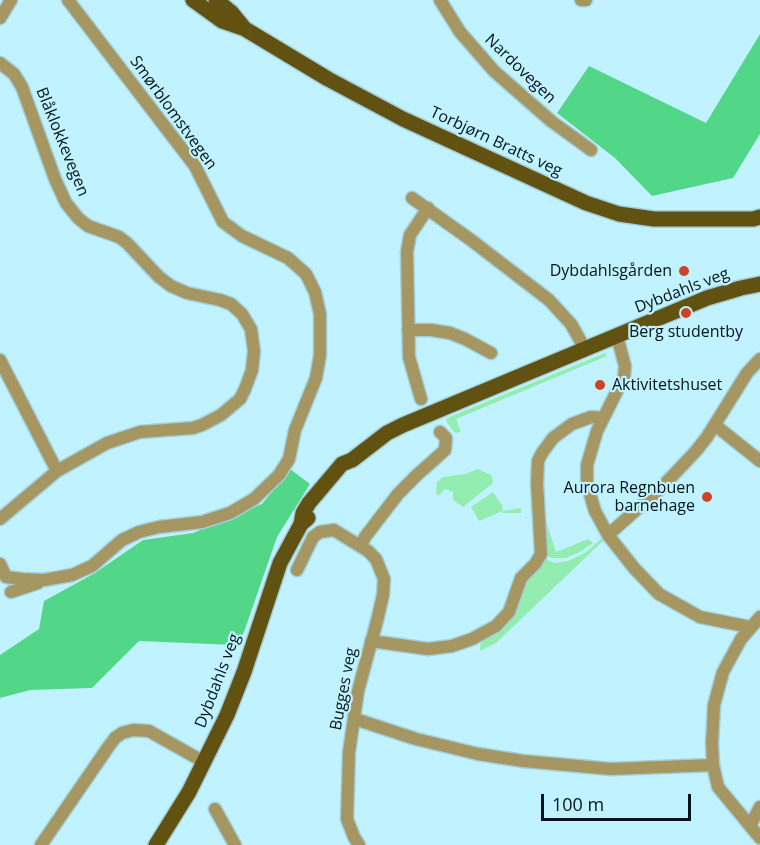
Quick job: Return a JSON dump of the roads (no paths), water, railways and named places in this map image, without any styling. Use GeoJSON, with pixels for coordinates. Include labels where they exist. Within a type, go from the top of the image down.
{"type":"FeatureCollection","features":[{"type":"Feature","properties":{"kind":"main road","name":"Torbjørn Bratts veg"},"geometry":{"type":"LineString","coordinates":[[193,0],[222,21],[245,29],[328,79],[403,119],[586,203],[619,214],[654,219],[758,220]]}},
{"type":"Feature","properties":{"kind":"main road","name":"Torbjørn Bratts veg"},"geometry":{"type":"LineString","coordinates":[[216,0],[231,12],[245,29]]}},
{"type":"Feature","properties":{"kind":"main road","name":"Dybdahls veg"},"geometry":{"type":"LineString","coordinates":[[156,845],[189,792],[227,715],[244,672],[280,563],[301,524],[348,470],[352,460],[373,443],[403,425],[723,292],[760,284]]}},
{"type":"Feature","properties":{"kind":"street"},"geometry":{"type":"LineString","coordinates":[[0,18],[11,0]]}},
{"type":"Feature","properties":{"kind":"street","name":"Smørblomstvegen"},"geometry":{"type":"LineString","coordinates":[[5,594],[44,580],[83,571],[100,560],[122,540],[139,532],[159,526],[214,519],[242,507],[266,489],[279,476],[289,459],[295,430],[316,378],[321,344],[317,301],[313,285],[306,274],[288,258],[242,236],[223,222],[195,166],[68,0]]}},
{"type":"Feature","properties":{"kind":"street","name":"Nardovegen"},"geometry":{"type":"LineString","coordinates":[[440,0],[460,32],[494,71],[551,121],[591,150]]}},
{"type":"Feature","properties":{"kind":"street"},"geometry":{"type":"LineString","coordinates":[[581,0],[586,0]]}},
{"type":"Feature","properties":{"kind":"street","name":"Blåklokkevegen"},"geometry":{"type":"LineString","coordinates":[[0,63],[14,74],[22,87],[55,179],[66,203],[78,218],[88,226],[119,237],[171,286],[187,293],[231,304],[248,322],[254,342],[252,370],[245,389],[240,399],[221,416],[193,428],[131,434],[95,449],[57,471],[0,519]]}},
{"type":"Feature","properties":{"kind":"street"},"geometry":{"type":"LineString","coordinates":[[412,198],[549,300],[571,324],[585,349]]}},
{"type":"Feature","properties":{"kind":"street"},"geometry":{"type":"LineString","coordinates":[[421,399],[409,357],[408,242],[414,227],[428,208]]}},
{"type":"Feature","properties":{"kind":"street"},"geometry":{"type":"LineString","coordinates":[[408,330],[450,333],[491,353]]}},
{"type":"Feature","properties":{"kind":"street"},"geometry":{"type":"LineString","coordinates":[[616,336],[625,371],[622,383],[603,418],[589,455],[587,484],[595,511],[608,535],[634,568],[659,594],[700,617],[750,627]]}},
{"type":"Feature","properties":{"kind":"street"},"geometry":{"type":"LineString","coordinates":[[608,535],[680,469],[707,437],[747,373],[760,359]]}},
{"type":"Feature","properties":{"kind":"street"},"geometry":{"type":"LineString","coordinates":[[0,360],[57,471]]}},
{"type":"Feature","properties":{"kind":"street"},"geometry":{"type":"LineString","coordinates":[[371,641],[428,649],[452,646],[472,639],[496,626],[509,612],[521,578],[536,564],[541,554],[537,483],[538,461],[542,453],[553,438],[572,424],[591,417],[603,418]]}},
{"type":"Feature","properties":{"kind":"street"},"geometry":{"type":"LineString","coordinates":[[715,424],[760,461]]}},
{"type":"Feature","properties":{"kind":"street"},"geometry":{"type":"LineString","coordinates":[[361,546],[365,537],[398,494],[445,450],[446,438],[440,432]]}},
{"type":"Feature","properties":{"kind":"street","name":"Bugges veg"},"geometry":{"type":"LineString","coordinates":[[297,570],[313,537],[320,532],[333,530],[361,546],[376,559],[384,579],[383,595],[358,691],[347,779],[347,819],[359,845]]}},
{"type":"Feature","properties":{"kind":"street"},"geometry":{"type":"LineString","coordinates":[[0,564],[6,577],[5,594]]}},
{"type":"Feature","properties":{"kind":"street","name":"Smørblomstvegen"},"geometry":{"type":"LineString","coordinates":[[6,577],[44,580]]}},
{"type":"Feature","properties":{"kind":"street"},"geometry":{"type":"LineString","coordinates":[[760,617],[731,654],[718,686],[713,722],[713,765],[718,787],[760,838]]}},
{"type":"Feature","properties":{"kind":"street"},"geometry":{"type":"LineString","coordinates":[[354,719],[416,739],[523,762],[611,769],[713,765]]}},
{"type":"Feature","properties":{"kind":"street"},"geometry":{"type":"LineString","coordinates":[[41,845],[109,746],[122,733],[133,730],[149,731],[204,762]]}},
{"type":"Feature","properties":{"kind":"street"},"geometry":{"type":"LineString","coordinates":[[750,826],[760,807]]}},
{"type":"Feature","properties":{"kind":"street"},"geometry":{"type":"LineString","coordinates":[[215,809],[235,845]]}},
{"type":"Feature","properties":{"kind":"place","name":"Dybdahlsgården"},"geometry":{"type":"Point","coordinates":[684,271]}},
{"type":"Feature","properties":{"kind":"place","name":"Berg studentby"},"geometry":{"type":"Point","coordinates":[686,313]}},
{"type":"Feature","properties":{"kind":"place","name":"Aktivitetshuset"},"geometry":{"type":"Point","coordinates":[600,385]}},
{"type":"Feature","properties":{"kind":"place","name":"Aurora Regnbuen barnehage"},"geometry":{"type":"Point","coordinates":[707,497]}}]}
